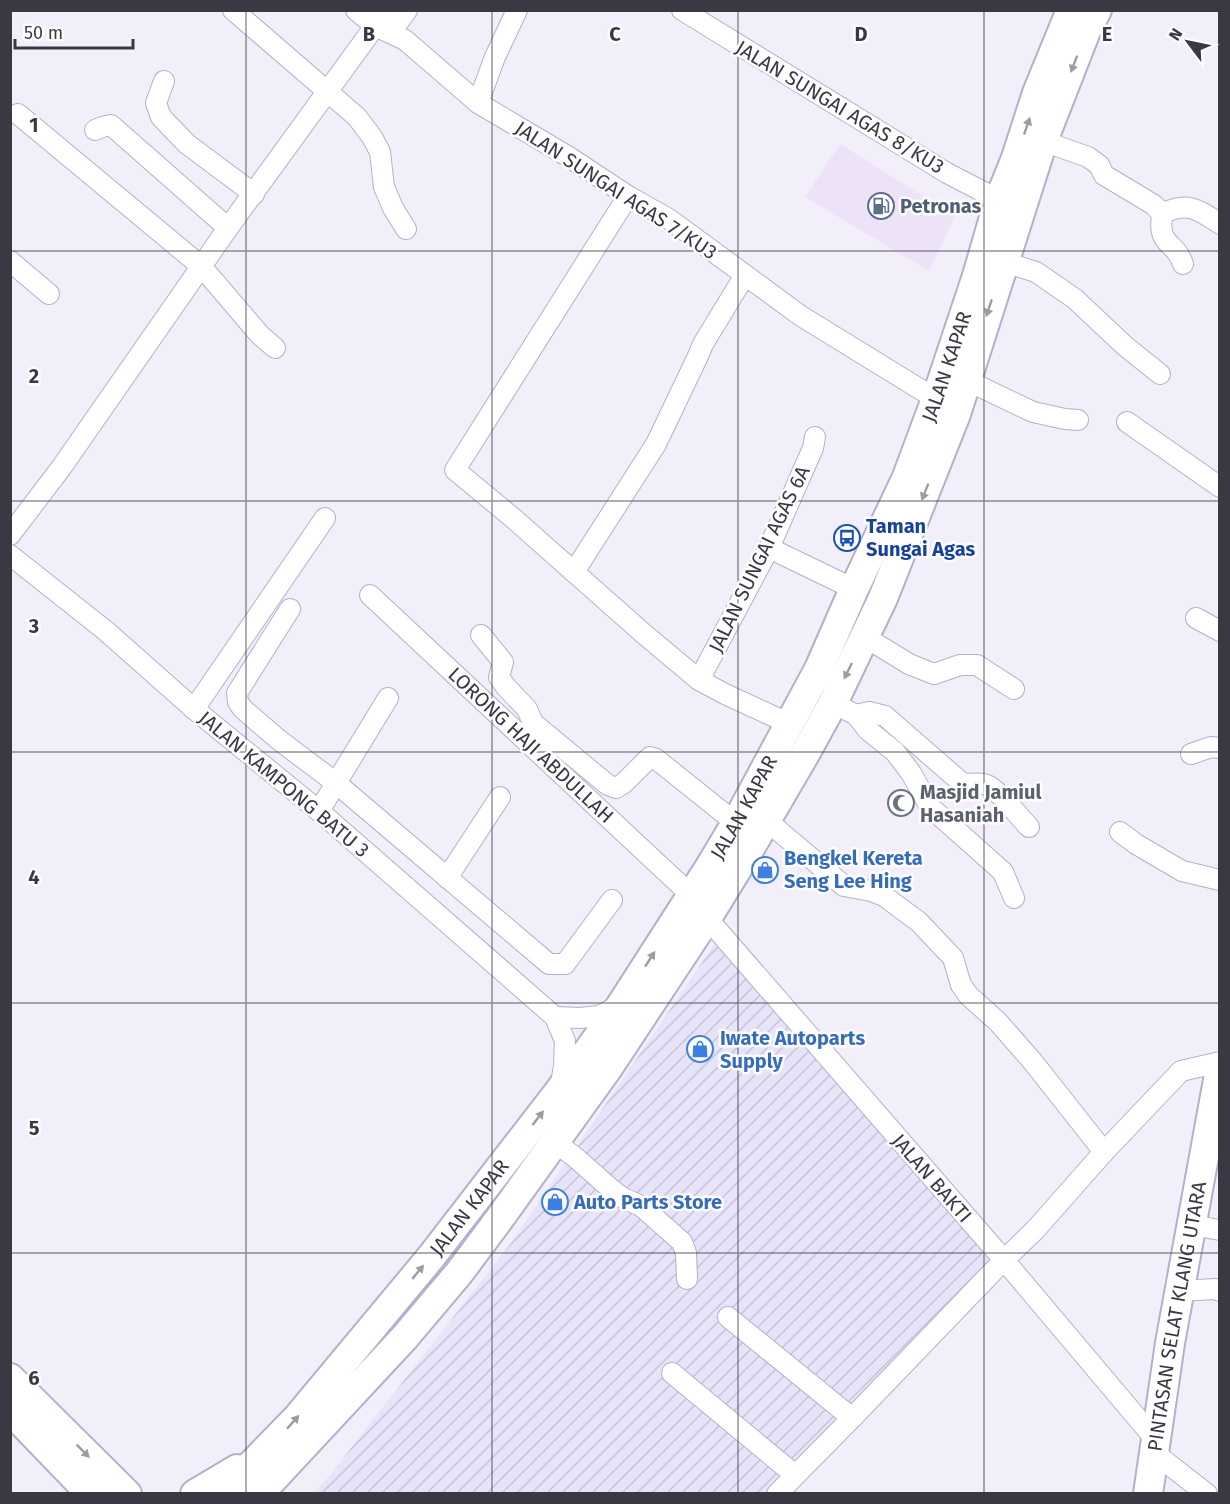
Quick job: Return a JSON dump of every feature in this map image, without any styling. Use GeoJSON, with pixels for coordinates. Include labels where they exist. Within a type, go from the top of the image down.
{"type":"FeatureCollection","features":[{"type":"Feature","properties":{"kind":"highway","name":"JALAN KAPAR"},"geometry":{"type":"LineString","coordinates":[[260,1494],[405,1337],[494,1227],[608,1068],[699,907],[736,823],[819,669],[907,477],[977,276],[999,200],[1016,158],[1037,93],[1071,10]]}},
{"type":"Feature","properties":{"kind":"highway","name":"JALAN KAPAR"},"geometry":{"type":"LineString","coordinates":[[223,1494],[297,1418],[431,1257],[560,1090],[621,1005],[766,820],[845,709],[865,637],[956,414],[1043,141],[1096,10]]}},
{"type":"Feature","properties":{"kind":"highway","name":"PINTASAN SELAT KLANG UTARA"},"geometry":{"type":"LineString","coordinates":[[1148,1494],[1191,1225],[1220,1069]]}},
{"type":"Feature","properties":{"kind":"highway"},"geometry":{"type":"LineString","coordinates":[[10,1378],[101,1490]]}},
{"type":"Feature","properties":{"kind":"highway"},"geometry":{"type":"LineString","coordinates":[[10,1410],[101,1490],[140,1494]]}},
{"type":"Feature","properties":{"kind":"highway"},"geometry":{"type":"LineString","coordinates":[[195,1494],[261,1455]]}},
{"type":"Feature","properties":{"kind":"street"},"geometry":{"type":"LineString","coordinates":[[233,10],[357,117],[372,136],[380,152],[384,187],[406,229]]}},
{"type":"Feature","properties":{"kind":"street","name":"JALAN SUNGAI AGAS 7/KU3"},"geometry":{"type":"LineString","coordinates":[[356,10],[384,23],[478,103],[669,219],[801,315],[936,399]]}},
{"type":"Feature","properties":{"kind":"street"},"geometry":{"type":"LineString","coordinates":[[10,535],[72,453],[201,266],[327,91],[384,23],[407,10]]}},
{"type":"Feature","properties":{"kind":"street"},"geometry":{"type":"LineString","coordinates":[[478,103],[495,57],[517,10]]}},
{"type":"Feature","properties":{"kind":"street","name":"JALAN SUNGAI AGAS 8/KU3"},"geometry":{"type":"LineString","coordinates":[[682,10],[946,172],[999,200]]}},
{"type":"Feature","properties":{"kind":"street"},"geometry":{"type":"LineString","coordinates":[[164,81],[156,103],[161,117],[187,144],[254,194]]}},
{"type":"Feature","properties":{"kind":"street"},"geometry":{"type":"LineString","coordinates":[[18,114],[201,266],[260,335],[275,348]]}},
{"type":"Feature","properties":{"kind":"street"},"geometry":{"type":"LineString","coordinates":[[95,130],[111,125],[228,228]]}},
{"type":"Feature","properties":{"kind":"street"},"geometry":{"type":"LineString","coordinates":[[1043,141],[1088,157],[1099,165],[1104,175],[1154,205],[1162,214],[1161,227],[1164,238],[1179,253],[1183,264]]}},
{"type":"Feature","properties":{"kind":"street"},"geometry":{"type":"LineString","coordinates":[[628,196],[455,470],[699,680],[790,724]]}},
{"type":"Feature","properties":{"kind":"street"},"geometry":{"type":"LineString","coordinates":[[1162,214],[1173,208],[1186,207],[1204,213],[1220,224]]}},
{"type":"Feature","properties":{"kind":"street"},"geometry":{"type":"LineString","coordinates":[[10,261],[49,294]]}},
{"type":"Feature","properties":{"kind":"street"},"geometry":{"type":"LineString","coordinates":[[1004,262],[1036,272],[1075,299],[1125,346],[1160,374]]}},
{"type":"Feature","properties":{"kind":"street"},"geometry":{"type":"LineString","coordinates":[[574,572],[656,444],[703,344],[745,275]]}},
{"type":"Feature","properties":{"kind":"street"},"geometry":{"type":"LineString","coordinates":[[966,380],[1033,412],[1078,420]]}},
{"type":"Feature","properties":{"kind":"street"},"geometry":{"type":"LineString","coordinates":[[1127,423],[1220,487]]}},
{"type":"Feature","properties":{"kind":"street","name":"JALAN SUNGAI AGAS 6A"},"geometry":{"type":"LineString","coordinates":[[699,680],[769,548],[813,448],[815,436]]}},
{"type":"Feature","properties":{"kind":"street"},"geometry":{"type":"LineString","coordinates":[[194,709],[325,518]]}},
{"type":"Feature","properties":{"kind":"street"},"geometry":{"type":"LineString","coordinates":[[769,548],[854,589]]}},
{"type":"Feature","properties":{"kind":"street","name":"JALAN KAMPONG BATU 3"},"geometry":{"type":"LineString","coordinates":[[10,555],[106,631],[194,709],[319,811],[555,1017]]}},
{"type":"Feature","properties":{"kind":"street","name":"LORONG HAJI ABDULLAH"},"geometry":{"type":"LineString","coordinates":[[370,595],[699,907]]}},
{"type":"Feature","properties":{"kind":"street"},"geometry":{"type":"LineString","coordinates":[[290,609],[237,693],[238,702],[243,709],[279,740],[336,783],[549,964],[565,964],[612,900]]}},
{"type":"Feature","properties":{"kind":"street"},"geometry":{"type":"LineString","coordinates":[[1196,618],[1220,631]]}},
{"type":"Feature","properties":{"kind":"street"},"geometry":{"type":"LineString","coordinates":[[481,635],[503,662],[499,677],[527,709],[533,723],[608,785],[616,788],[624,783],[650,757],[656,759],[736,823]]}},
{"type":"Feature","properties":{"kind":"street"},"geometry":{"type":"LineString","coordinates":[[865,637],[909,664],[934,674],[960,665],[977,665],[1014,689]]}},
{"type":"Feature","properties":{"kind":"street"},"geometry":{"type":"LineString","coordinates":[[319,811],[388,698]]}},
{"type":"Feature","properties":{"kind":"street"},"geometry":{"type":"LineString","coordinates":[[845,709],[885,716],[962,783],[984,784],[993,789],[1029,827]]}},
{"type":"Feature","properties":{"kind":"street"},"geometry":{"type":"LineString","coordinates":[[845,709],[895,752],[911,773],[930,807],[1003,872],[1014,898]]}},
{"type":"Feature","properties":{"kind":"street"},"geometry":{"type":"LineString","coordinates":[[1191,754],[1211,747],[1220,748]]}},
{"type":"Feature","properties":{"kind":"street"},"geometry":{"type":"LineString","coordinates":[[447,878],[500,797]]}},
{"type":"Feature","properties":{"kind":"street"},"geometry":{"type":"LineString","coordinates":[[766,820],[844,886],[884,896],[919,922],[953,958],[961,985],[969,996],[998,1022],[1026,1054],[1104,1152]]}},
{"type":"Feature","properties":{"kind":"street"},"geometry":{"type":"LineString","coordinates":[[1120,831],[1136,844],[1182,871],[1220,880]]}},
{"type":"Feature","properties":{"kind":"street","name":"JALAN BAKTI"},"geometry":{"type":"LineString","coordinates":[[699,907],[1004,1260],[1154,1446],[1207,1494]]}},
{"type":"Feature","properties":{"kind":"street"},"geometry":{"type":"LineString","coordinates":[[560,1090],[565,1041],[555,1017],[599,1016],[621,1005]]}},
{"type":"Feature","properties":{"kind":"street"},"geometry":{"type":"LineString","coordinates":[[777,1494],[1035,1230],[1104,1152],[1181,1071],[1220,1062]]}},
{"type":"Feature","properties":{"kind":"street"},"geometry":{"type":"LineString","coordinates":[[555,1142],[623,1198],[641,1206],[682,1242],[686,1252],[687,1280]]}},
{"type":"Feature","properties":{"kind":"street"},"geometry":{"type":"LineString","coordinates":[[1191,1225],[1220,1230]]}},
{"type":"Feature","properties":{"kind":"street"},"geometry":{"type":"LineString","coordinates":[[1180,1291],[1215,1289],[1220,1291]]}},
{"type":"Feature","properties":{"kind":"street"},"geometry":{"type":"LineString","coordinates":[[728,1317],[852,1418]]}},
{"type":"Feature","properties":{"kind":"street"},"geometry":{"type":"LineString","coordinates":[[672,1373],[795,1475]]}},
{"type":"Feature","properties":{"kind":"shaded area"},"geometry":{"type":"Polygon","coordinates":[[[840,144],[955,216],[929,271],[805,197],[840,144]]]}},
{"type":"Feature","properties":{"kind":"shaded area"},"geometry":{"type":"Polygon","coordinates":[[[718,939],[996,1261],[766,1493],[312,1494],[326,1480],[511,1243],[718,939]]]}},
{"type":"Feature","properties":{"kind":"place","name":"Petronas"},"geometry":{"type":"Point","coordinates":[881,206]}},
{"type":"Feature","properties":{"kind":"place","name":"Taman Sungai Agas"},"geometry":{"type":"Point","coordinates":[847,538]}},
{"type":"Feature","properties":{"kind":"place","name":"Masjid Jamiul Hasaniah"},"geometry":{"type":"Point","coordinates":[901,803]}},
{"type":"Feature","properties":{"kind":"place","name":"Bengkel Kereta Seng Lee Hing"},"geometry":{"type":"Point","coordinates":[765,870]}},
{"type":"Feature","properties":{"kind":"place","name":"Iwate Autoparts Supply"},"geometry":{"type":"Point","coordinates":[700,1049]}},
{"type":"Feature","properties":{"kind":"place","name":"Auto Parts Store"},"geometry":{"type":"Point","coordinates":[555,1202]}}]}
